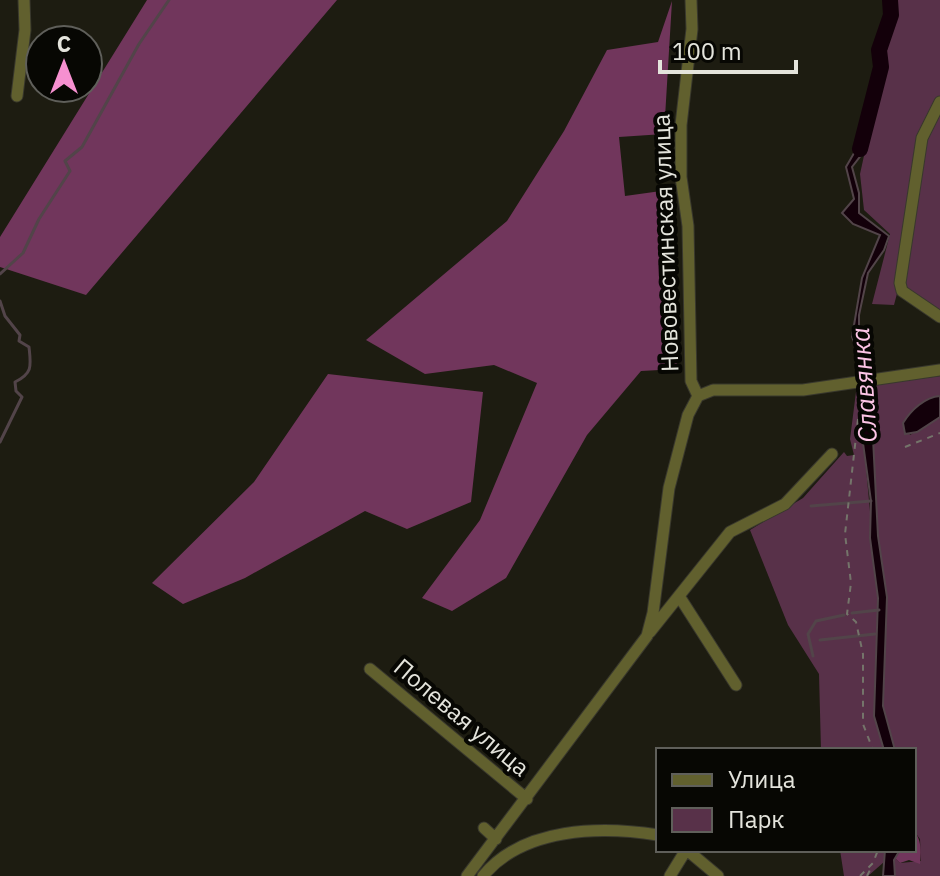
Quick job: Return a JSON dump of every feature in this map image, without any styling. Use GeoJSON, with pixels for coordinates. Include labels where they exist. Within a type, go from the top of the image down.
{"type":"FeatureCollection","features":[{"type":"Feature","properties":{"kind":"street"},"geometry":{"type":"LineString","coordinates":[[17,96],[25,30],[24,0]]}},
{"type":"Feature","properties":{"kind":"street","name":"Нововестинская улица"},"geometry":{"type":"LineString","coordinates":[[467,876],[647,636],[653,613],[669,488],[688,415],[698,396],[691,381],[688,226],[681,177],[681,125],[691,0]]}},
{"type":"Feature","properties":{"kind":"street"},"geometry":{"type":"LineString","coordinates":[[940,102],[922,138],[900,283],[902,291],[940,317]]}},
{"type":"Feature","properties":{"kind":"street"},"geometry":{"type":"LineString","coordinates":[[698,396],[713,390],[785,392],[940,370]]}},
{"type":"Feature","properties":{"kind":"street"},"geometry":{"type":"LineString","coordinates":[[647,636],[730,532],[785,504],[832,454]]}},
{"type":"Feature","properties":{"kind":"street"},"geometry":{"type":"LineString","coordinates":[[679,596],[736,685]]}},
{"type":"Feature","properties":{"kind":"street","name":"Полевая улица"},"geometry":{"type":"LineString","coordinates":[[370,669],[527,799]]}},
{"type":"Feature","properties":{"kind":"street"},"geometry":{"type":"LineString","coordinates":[[484,828],[496,839]]}},
{"type":"Feature","properties":{"kind":"street"},"geometry":{"type":"LineString","coordinates":[[476,865],[485,873],[526,845],[564,833],[613,831],[656,835]]}},
{"type":"Feature","properties":{"kind":"street"},"geometry":{"type":"LineString","coordinates":[[670,876],[685,852]]}},
{"type":"Feature","properties":{"kind":"street"},"geometry":{"type":"LineString","coordinates":[[688,852],[718,876]]}},
{"type":"Feature","properties":{"kind":"path"},"geometry":{"type":"LineString","coordinates":[[858,419],[845,534],[851,583],[847,614],[856,622],[863,654],[863,724],[872,748]]}},
{"type":"Feature","properties":{"kind":"path"},"geometry":{"type":"LineString","coordinates":[[905,447],[940,433]]}},
{"type":"Feature","properties":{"kind":"path"},"geometry":{"type":"LineString","coordinates":[[867,876],[877,852]]}},
{"type":"Feature","properties":{"kind":"path"},"geometry":{"type":"LineString","coordinates":[[860,876],[873,863]]}},
{"type":"Feature","properties":{"kind":"green space"},"geometry":{"type":"Polygon","coordinates":[[[898,0],[940,0],[940,314],[899,286],[894,305],[872,304],[890,234],[864,210],[860,174],[898,0]]]}},
{"type":"Feature","properties":{"kind":"green space"},"geometry":{"type":"Polygon","coordinates":[[[940,376],[940,396],[925,401],[905,419],[910,435],[940,417],[940,876],[895,876],[895,858],[900,863],[921,861],[920,839],[916,834],[916,748],[894,748],[883,706],[887,597],[878,536],[871,399],[867,386],[940,376]]]}},
{"type":"Feature","properties":{"kind":"green space"},"geometry":{"type":"Polygon","coordinates":[[[859,391],[879,610],[874,716],[883,748],[821,748],[819,674],[788,625],[750,530],[803,498],[844,452],[847,456],[854,455],[850,439],[856,392],[859,391]]]}},
{"type":"Feature","properties":{"kind":"green space"},"geometry":{"type":"Polygon","coordinates":[[[840,852],[885,852],[884,862],[868,876],[844,876],[840,852]]]}},
{"type":"Feature","properties":{"kind":"shaded area"},"geometry":{"type":"Polygon","coordinates":[[[147,0],[337,0],[86,295],[0,267],[0,237],[82,104],[104,104],[104,69],[147,0]]]}},
{"type":"Feature","properties":{"kind":"shaded area"},"geometry":{"type":"Polygon","coordinates":[[[672,1],[664,134],[619,137],[625,196],[661,191],[659,275],[678,369],[641,371],[587,435],[506,578],[452,611],[422,598],[480,520],[537,383],[494,365],[425,374],[366,340],[507,221],[564,131],[607,50],[658,42],[672,1]]]}},
{"type":"Feature","properties":{"kind":"shaded area"},"geometry":{"type":"Polygon","coordinates":[[[328,374],[483,392],[471,502],[407,529],[365,511],[245,578],[183,604],[152,583],[254,482],[328,374]]]}},
{"type":"Feature","properties":{"kind":"shaded area"},"geometry":{"type":"Polygon","coordinates":[[[916,834],[920,842],[920,864],[909,860],[900,863],[895,858],[899,852],[916,852],[916,834]]]}},
{"type":"Feature","properties":{"kind":"water"},"geometry":{"type":"Polygon","coordinates":[[[868,127],[862,154],[852,167],[859,193],[859,213],[889,236],[884,250],[868,273],[859,315],[859,336],[870,355],[862,368],[871,399],[878,536],[887,597],[883,706],[894,748],[883,748],[874,716],[878,598],[870,538],[871,501],[862,436],[860,358],[852,337],[862,278],[880,235],[853,224],[842,213],[854,199],[846,167],[857,148],[860,128],[868,127]]]}},
{"type":"Feature","properties":{"kind":"water"},"geometry":{"type":"Polygon","coordinates":[[[940,396],[940,417],[917,432],[905,434],[903,423],[910,413],[924,402],[940,396]]]}},
{"type":"Feature","properties":{"kind":"water"},"geometry":{"type":"Polygon","coordinates":[[[885,852],[899,852],[894,860],[895,876],[883,876],[885,852]]]}},
{"type":"Feature","properties":{"kind":"waterway"},"geometry":{"type":"LineString","coordinates":[[0,274],[23,253],[39,219],[70,171],[65,161],[82,147],[139,44],[169,0]]}},
{"type":"Feature","properties":{"kind":"waterway","name":"Славянка"},"geometry":{"type":"LineString","coordinates":[[860,149],[881,67],[879,50],[891,15],[890,0]]}},
{"type":"Feature","properties":{"kind":"waterway"},"geometry":{"type":"LineString","coordinates":[[0,301],[5,316],[20,335],[19,341],[29,347],[30,364],[28,372],[15,382],[16,391],[22,397],[0,442]]}},
{"type":"Feature","properties":{"kind":"waterway"},"geometry":{"type":"LineString","coordinates":[[811,506],[871,501]]}},
{"type":"Feature","properties":{"kind":"waterway"},"geometry":{"type":"LineString","coordinates":[[852,613],[879,610]]}},
{"type":"Feature","properties":{"kind":"waterway"},"geometry":{"type":"LineString","coordinates":[[813,656],[808,634],[816,621],[844,615]]}},
{"type":"Feature","properties":{"kind":"waterway"},"geometry":{"type":"LineString","coordinates":[[820,640],[875,634]]}}]}
